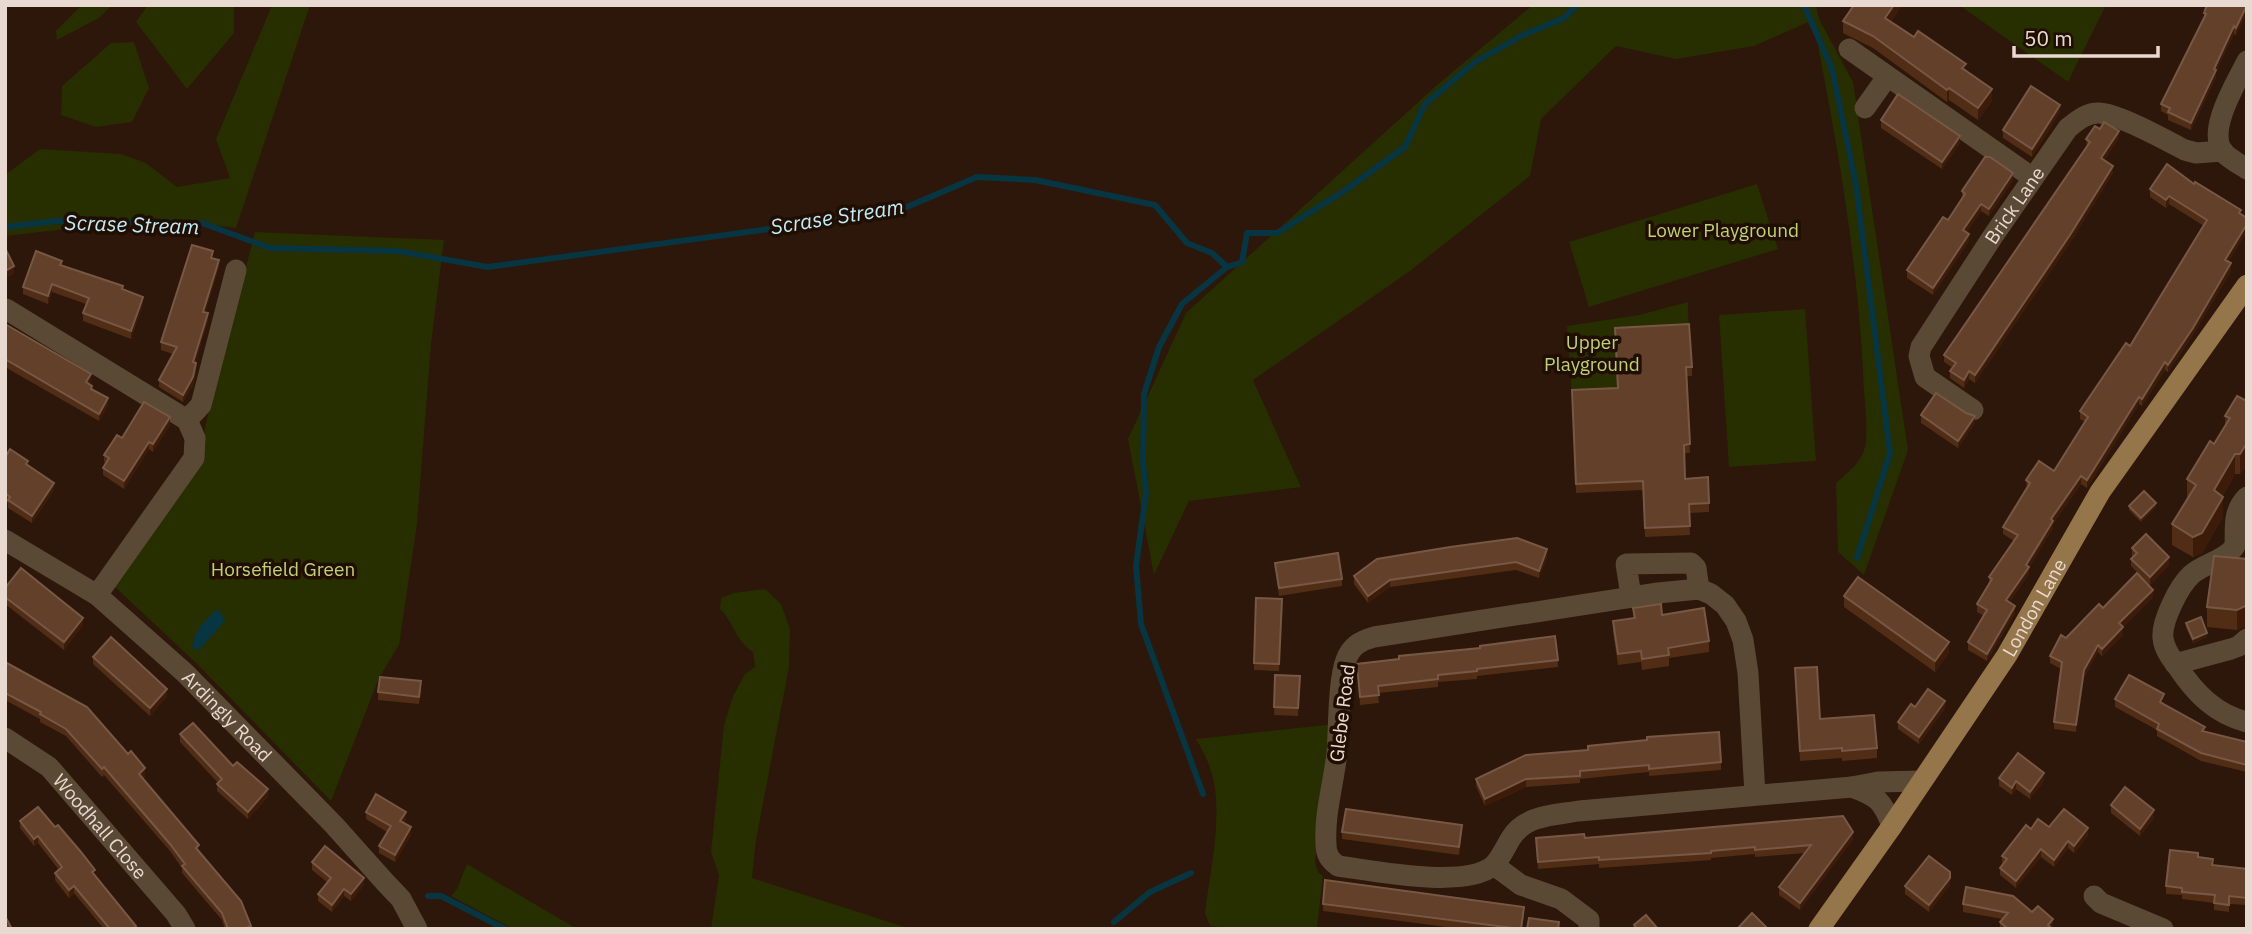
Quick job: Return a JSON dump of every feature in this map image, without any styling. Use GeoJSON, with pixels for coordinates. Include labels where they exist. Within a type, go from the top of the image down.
{"type":"FeatureCollection","features":[{"type":"Feature","properties":{"kind":"main road","name":"London Lane"},"geometry":{"type":"LineString","coordinates":[[1819,929],[2007,655],[2100,492],[2247,285]]}},
{"type":"Feature","properties":{"kind":"street"},"geometry":{"type":"LineString","coordinates":[[1849,49],[2033,178]]}},
{"type":"Feature","properties":{"kind":"street"},"geometry":{"type":"LineString","coordinates":[[2247,61],[2219,121],[2217,138],[2223,151],[2247,169]]}},
{"type":"Feature","properties":{"kind":"street"},"geometry":{"type":"LineString","coordinates":[[1865,108],[1886,77]]}},
{"type":"Feature","properties":{"kind":"street","name":"Brick Lane"},"geometry":{"type":"LineString","coordinates":[[1973,411],[1925,377],[1919,356],[1921,347],[2068,128],[2082,117],[2097,113],[2121,120],[2185,150],[2196,153],[2223,151]]}},
{"type":"Feature","properties":{"kind":"street"},"geometry":{"type":"LineString","coordinates":[[187,420],[201,405],[236,270]]}},
{"type":"Feature","properties":{"kind":"street"},"geometry":{"type":"LineString","coordinates":[[6,309],[187,420],[195,438],[194,458],[97,595]]}},
{"type":"Feature","properties":{"kind":"street"},"geometry":{"type":"LineString","coordinates":[[2247,497],[2236,513],[2235,546],[2192,574],[2175,598],[2163,631],[2163,640],[2175,663],[2199,695],[2211,706],[2247,722]]}},
{"type":"Feature","properties":{"kind":"street","name":"Ardingly Road"},"geometry":{"type":"LineString","coordinates":[[5,540],[97,595],[186,673],[334,825],[401,899],[417,929]]}},
{"type":"Feature","properties":{"kind":"street"},"geometry":{"type":"LineString","coordinates":[[1631,596],[1626,564],[1690,563],[1696,568],[1699,589],[1725,605],[1736,621],[1743,640],[1748,673],[1755,795]]}},
{"type":"Feature","properties":{"kind":"street","name":"Glebe Road"},"geometry":{"type":"LineString","coordinates":[[1494,865],[1463,877],[1428,877],[1338,866],[1328,858],[1326,834],[1346,659],[1353,646],[1374,638],[1631,596],[1699,589]]}},
{"type":"Feature","properties":{"kind":"street"},"geometry":{"type":"LineString","coordinates":[[2175,663],[2231,649],[2247,639]]}},
{"type":"Feature","properties":{"kind":"street","name":"Woodhall Close"},"geometry":{"type":"LineString","coordinates":[[5,738],[50,767],[176,914],[185,929]]}},
{"type":"Feature","properties":{"kind":"street"},"geometry":{"type":"LineString","coordinates":[[1589,929],[1589,920],[1561,899],[1521,885],[1494,865],[1514,833],[1535,818],[1579,811],[1853,788],[1878,782],[1921,781]]}},
{"type":"Feature","properties":{"kind":"street"},"geometry":{"type":"LineString","coordinates":[[1853,788],[1872,794],[1885,806],[1892,825]]}},
{"type":"Feature","properties":{"kind":"street"},"geometry":{"type":"LineString","coordinates":[[2094,896],[2101,903],[2153,927]]}},
{"type":"Feature","properties":{"kind":"green space"},"geometry":{"type":"Polygon","coordinates":[[[82,5],[112,5],[99,18],[57,40],[56,31],[82,5]]]}},
{"type":"Feature","properties":{"kind":"green space"},"geometry":{"type":"Polygon","coordinates":[[[148,5],[234,5],[234,33],[187,89],[136,22],[148,5]]]}},
{"type":"Feature","properties":{"kind":"green space"},"geometry":{"type":"Polygon","coordinates":[[[272,5],[310,5],[236,228],[150,223],[5,236],[5,175],[40,149],[121,154],[146,163],[177,187],[230,178],[216,139],[272,5]]]}},
{"type":"Feature","properties":{"kind":"green space"},"geometry":{"type":"Polygon","coordinates":[[[1533,5],[1816,5],[1819,19],[1853,82],[1908,450],[1864,575],[1838,552],[1836,483],[1854,467],[1863,453],[1866,421],[1851,239],[1813,20],[1754,46],[1676,59],[1616,46],[1541,119],[1530,176],[1410,271],[1253,380],[1301,487],[1189,501],[1154,575],[1128,439],[1186,313],[1437,85],[1533,5]]]}},
{"type":"Feature","properties":{"kind":"green space"},"geometry":{"type":"Polygon","coordinates":[[[1959,5],[2106,5],[2068,82],[1959,5]]]}},
{"type":"Feature","properties":{"kind":"green space"},"geometry":{"type":"Polygon","coordinates":[[[134,42],[149,88],[132,122],[96,127],[61,115],[62,86],[111,43],[134,42]]]}},
{"type":"Feature","properties":{"kind":"green space","name":"Lower Playground"},"geometry":{"type":"Polygon","coordinates":[[[1757,184],[1778,249],[1589,307],[1569,242],[1757,184]]]}},
{"type":"Feature","properties":{"kind":"green space","name":"Horsefield Green"},"geometry":{"type":"Polygon","coordinates":[[[255,232],[444,240],[431,344],[417,524],[399,645],[379,678],[331,801],[196,663],[115,587],[199,468],[206,423],[255,232]]]}},
{"type":"Feature","properties":{"kind":"green space","name":"Upper Playground"},"geometry":{"type":"Polygon","coordinates":[[[1688,302],[1689,333],[1618,397],[1572,399],[1567,326],[1639,315],[1688,302]]]}},
{"type":"Feature","properties":{"kind":"green space"},"geometry":{"type":"Polygon","coordinates":[[[1805,309],[1816,461],[1729,467],[1719,315],[1805,309]]]}},
{"type":"Feature","properties":{"kind":"green space"},"geometry":{"type":"Polygon","coordinates":[[[765,589],[781,604],[790,629],[789,667],[756,840],[752,878],[911,929],[711,929],[719,875],[711,852],[724,725],[733,696],[745,674],[755,667],[753,652],[742,642],[720,609],[721,598],[733,593],[765,589]]]}},
{"type":"Feature","properties":{"kind":"green space"},"geometry":{"type":"Polygon","coordinates":[[[1329,725],[1315,862],[1318,872],[1323,876],[1317,929],[1239,929],[1210,926],[1205,913],[1215,840],[1216,802],[1210,768],[1196,739],[1329,725]]]}},
{"type":"Feature","properties":{"kind":"green space"},"geometry":{"type":"Polygon","coordinates":[[[467,864],[577,929],[513,929],[451,896],[457,889],[467,864]]]}},
{"type":"Feature","properties":{"kind":"water"},"geometry":{"type":"Polygon","coordinates":[[[218,609],[225,621],[199,650],[192,647],[201,625],[218,609]]]}},
{"type":"Feature","properties":{"kind":"building"},"geometry":{"type":"Polygon","coordinates":[[[1854,5],[1894,5],[1885,18],[1914,37],[1918,31],[1966,64],[1962,68],[1992,89],[1978,108],[1949,88],[1947,90],[1873,36],[1843,21],[1854,5]]]}},
{"type":"Feature","properties":{"kind":"building"},"geometry":{"type":"Polygon","coordinates":[[[2207,5],[2247,5],[2236,28],[2234,26],[2191,123],[2168,112],[2170,108],[2161,104],[2206,14],[2207,5]]]}},
{"type":"Feature","properties":{"kind":"building"},"geometry":{"type":"Polygon","coordinates":[[[2031,86],[2060,105],[2032,149],[2003,130],[2031,86]]]}},
{"type":"Feature","properties":{"kind":"building"},"geometry":{"type":"Polygon","coordinates":[[[1898,94],[1960,136],[1942,162],[1881,120],[1898,94]]]}},
{"type":"Feature","properties":{"kind":"building"},"geometry":{"type":"Polygon","coordinates":[[[2104,122],[2119,131],[2101,158],[2113,166],[2070,235],[1975,375],[1969,371],[1964,380],[1950,371],[1956,363],[1944,355],[2090,142],[2086,139],[2095,126],[2100,129],[2104,122]]]}},
{"type":"Feature","properties":{"kind":"building"},"geometry":{"type":"Polygon","coordinates":[[[1985,157],[1990,157],[2013,173],[1989,209],[1981,204],[1963,230],[1969,234],[1933,288],[1907,270],[1943,217],[1948,220],[1965,194],[1962,191],[1985,157]]]}},
{"type":"Feature","properties":{"kind":"building"},"geometry":{"type":"Polygon","coordinates":[[[2167,164],[2194,184],[2195,182],[2241,210],[2239,213],[2247,218],[2247,224],[2225,260],[2231,263],[2193,328],[2168,365],[2165,362],[2142,399],[2139,397],[2087,480],[2081,476],[2051,519],[2053,521],[2026,565],[2029,567],[2006,600],[2015,606],[1987,654],[1968,642],[1987,610],[1977,604],[1992,579],[1989,577],[2018,535],[2003,527],[2030,483],[2026,480],[2039,461],[2054,471],[2088,417],[2080,411],[2126,343],[2130,346],[2207,220],[2169,196],[2166,200],[2150,189],[2167,164]]]}},
{"type":"Feature","properties":{"kind":"building"},"geometry":{"type":"Polygon","coordinates":[[[192,245],[213,251],[211,258],[219,260],[203,312],[208,313],[193,362],[196,363],[193,377],[183,395],[159,380],[177,347],[161,342],[192,245]]]}},
{"type":"Feature","properties":{"kind":"building"},"geometry":{"type":"Polygon","coordinates":[[[5,248],[14,266],[5,271],[5,248]]]}},
{"type":"Feature","properties":{"kind":"building"},"geometry":{"type":"Polygon","coordinates":[[[36,251],[62,261],[60,265],[123,286],[122,289],[143,297],[131,331],[83,313],[89,298],[52,284],[48,296],[23,287],[36,251]]]}},
{"type":"Feature","properties":{"kind":"building"},"geometry":{"type":"Polygon","coordinates":[[[5,324],[91,374],[86,382],[92,386],[91,389],[108,398],[99,414],[5,359],[5,324]]]}},
{"type":"Feature","properties":{"kind":"building"},"geometry":{"type":"Polygon","coordinates":[[[1689,324],[1692,367],[1686,367],[1690,444],[1684,445],[1685,479],[1708,477],[1709,503],[1689,504],[1690,526],[1645,528],[1643,481],[1576,484],[1572,390],[1618,388],[1615,328],[1689,324]]]}},
{"type":"Feature","properties":{"kind":"building"},"geometry":{"type":"Polygon","coordinates":[[[1936,393],[1975,416],[1958,441],[1921,415],[1936,393]]]}},
{"type":"Feature","properties":{"kind":"building"},"geometry":{"type":"Polygon","coordinates":[[[2237,396],[2247,401],[2247,443],[2240,454],[2235,454],[2214,490],[2223,497],[2202,533],[2193,537],[2172,524],[2196,485],[2187,479],[2210,441],[2214,444],[2230,418],[2225,416],[2237,396]]]}},
{"type":"Feature","properties":{"kind":"building"},"geometry":{"type":"Polygon","coordinates":[[[144,402],[170,417],[153,444],[149,442],[124,481],[103,468],[109,458],[104,455],[117,435],[122,438],[144,402]]]}},
{"type":"Feature","properties":{"kind":"building"},"geometry":{"type":"Polygon","coordinates":[[[10,449],[54,483],[32,516],[8,500],[10,497],[5,493],[5,455],[10,449]]]}},
{"type":"Feature","properties":{"kind":"building"},"geometry":{"type":"Polygon","coordinates":[[[2144,491],[2156,503],[2141,518],[2129,506],[2144,491]]]}},
{"type":"Feature","properties":{"kind":"building"},"geometry":{"type":"Polygon","coordinates":[[[2146,534],[2169,557],[2150,577],[2131,559],[2137,553],[2132,548],[2146,534]]]}},
{"type":"Feature","properties":{"kind":"building"},"geometry":{"type":"Polygon","coordinates":[[[1517,538],[1547,549],[1539,571],[1516,562],[1390,580],[1368,596],[1354,576],[1377,559],[1517,538]]]}},
{"type":"Feature","properties":{"kind":"building"},"geometry":{"type":"Polygon","coordinates":[[[1338,553],[1342,579],[1279,588],[1275,563],[1338,553]]]}},
{"type":"Feature","properties":{"kind":"building"},"geometry":{"type":"Polygon","coordinates":[[[2214,556],[2247,559],[2247,606],[2237,610],[2207,607],[2214,556]]]}},
{"type":"Feature","properties":{"kind":"building"},"geometry":{"type":"Polygon","coordinates":[[[21,568],[83,618],[64,642],[5,597],[5,588],[21,568]]]}},
{"type":"Feature","properties":{"kind":"building"},"geometry":{"type":"Polygon","coordinates":[[[2137,573],[2153,590],[2119,623],[2123,627],[2102,649],[2098,645],[2084,670],[2076,725],[2054,722],[2062,662],[2050,656],[2061,635],[2066,638],[2099,604],[2103,608],[2137,573]]]}},
{"type":"Feature","properties":{"kind":"building"},"geometry":{"type":"Polygon","coordinates":[[[1858,577],[1949,642],[1935,661],[1844,596],[1858,577]]]}},
{"type":"Feature","properties":{"kind":"building"},"geometry":{"type":"Polygon","coordinates":[[[1256,598],[1282,599],[1279,664],[1254,663],[1256,598]]]}},
{"type":"Feature","properties":{"kind":"building"},"geometry":{"type":"Polygon","coordinates":[[[1661,604],[1662,615],[1704,608],[1709,641],[1668,648],[1669,655],[1642,659],[1641,651],[1618,654],[1613,621],[1635,618],[1633,608],[1661,604]]]}},
{"type":"Feature","properties":{"kind":"building"},"geometry":{"type":"Polygon","coordinates":[[[2201,617],[2207,633],[2193,639],[2186,623],[2201,617]]]}},
{"type":"Feature","properties":{"kind":"building"},"geometry":{"type":"Polygon","coordinates":[[[1555,636],[1558,660],[1477,669],[1438,675],[1438,679],[1378,686],[1379,695],[1360,697],[1357,664],[1555,636]]]}},
{"type":"Feature","properties":{"kind":"building"},"geometry":{"type":"Polygon","coordinates":[[[111,637],[167,689],[150,708],[93,657],[111,637]]]}},
{"type":"Feature","properties":{"kind":"building"},"geometry":{"type":"Polygon","coordinates":[[[5,662],[87,707],[128,754],[131,751],[145,768],[139,774],[199,845],[196,848],[241,901],[251,926],[228,929],[222,913],[182,866],[185,864],[170,844],[104,767],[102,769],[66,729],[5,693],[5,662]]]}},
{"type":"Feature","properties":{"kind":"building"},"geometry":{"type":"Polygon","coordinates":[[[1817,667],[1820,719],[1874,715],[1877,748],[1800,751],[1795,668],[1817,667]]]}},
{"type":"Feature","properties":{"kind":"building"},"geometry":{"type":"Polygon","coordinates":[[[1275,675],[1300,676],[1298,708],[1274,707],[1275,675]]]}},
{"type":"Feature","properties":{"kind":"building"},"geometry":{"type":"Polygon","coordinates":[[[2129,675],[2164,694],[2160,702],[2205,727],[2202,731],[2247,742],[2247,765],[2201,753],[2157,729],[2159,724],[2115,699],[2129,675]]]}},
{"type":"Feature","properties":{"kind":"building"},"geometry":{"type":"Polygon","coordinates":[[[380,677],[421,681],[419,697],[378,692],[380,677]]]}},
{"type":"Feature","properties":{"kind":"building"},"geometry":{"type":"Polygon","coordinates":[[[1928,689],[1945,701],[1919,737],[1898,722],[1911,704],[1915,707],[1928,689]]]}},
{"type":"Feature","properties":{"kind":"building"},"geometry":{"type":"Polygon","coordinates":[[[193,723],[233,766],[237,762],[268,789],[248,812],[217,784],[222,779],[180,734],[193,723]]]}},
{"type":"Feature","properties":{"kind":"building"},"geometry":{"type":"Polygon","coordinates":[[[1719,732],[1721,762],[1649,769],[1649,765],[1580,771],[1580,776],[1526,779],[1485,799],[1476,779],[1526,755],[1588,750],[1588,746],[1647,740],[1647,737],[1719,732]]]}},
{"type":"Feature","properties":{"kind":"building"},"geometry":{"type":"Polygon","coordinates":[[[2018,753],[2044,773],[2030,792],[2016,781],[2012,788],[1999,778],[2018,753]]]}},
{"type":"Feature","properties":{"kind":"building"},"geometry":{"type":"Polygon","coordinates":[[[2125,787],[2154,810],[2140,829],[2111,805],[2125,787]]]}},
{"type":"Feature","properties":{"kind":"building"},"geometry":{"type":"Polygon","coordinates":[[[376,794],[406,812],[400,821],[411,827],[395,855],[379,846],[391,826],[366,812],[376,794]]]}},
{"type":"Feature","properties":{"kind":"building"},"geometry":{"type":"Polygon","coordinates":[[[38,807],[81,852],[95,870],[92,872],[136,926],[132,929],[110,929],[74,886],[69,890],[55,873],[62,867],[38,836],[34,839],[20,821],[38,807]]]}},
{"type":"Feature","properties":{"kind":"building"},"geometry":{"type":"Polygon","coordinates":[[[1346,809],[1462,825],[1459,847],[1342,832],[1346,809]]]}},
{"type":"Feature","properties":{"kind":"building"},"geometry":{"type":"Polygon","coordinates":[[[2064,809],[2088,828],[2074,846],[2068,841],[2054,860],[2041,849],[2016,881],[2000,868],[2007,859],[2002,856],[2026,825],[2031,829],[2038,819],[2049,827],[2064,809]]]}},
{"type":"Feature","properties":{"kind":"building"},"geometry":{"type":"Polygon","coordinates":[[[1843,816],[1853,832],[1800,903],[1779,887],[1811,845],[1538,862],[1536,838],[1584,834],[1585,838],[1843,816]]]}},
{"type":"Feature","properties":{"kind":"building"},"geometry":{"type":"Polygon","coordinates":[[[325,846],[364,878],[351,894],[344,889],[332,905],[318,894],[331,878],[312,862],[325,846]]]}},
{"type":"Feature","properties":{"kind":"building"},"geometry":{"type":"Polygon","coordinates":[[[2170,850],[2198,853],[2198,857],[2213,859],[2212,865],[2247,869],[2247,898],[2229,896],[2229,905],[2214,903],[2215,895],[2182,892],[2182,888],[2166,886],[2170,850]]]}},
{"type":"Feature","properties":{"kind":"building"},"geometry":{"type":"Polygon","coordinates":[[[1929,856],[1950,872],[1950,878],[1929,905],[1905,886],[1929,856]]]}},
{"type":"Feature","properties":{"kind":"building"},"geometry":{"type":"Polygon","coordinates":[[[1325,880],[1524,907],[1521,929],[1323,904],[1325,880]]]}},
{"type":"Feature","properties":{"kind":"building"},"geometry":{"type":"Polygon","coordinates":[[[1966,887],[2013,896],[2032,912],[2038,906],[2053,919],[2048,925],[2052,929],[2008,929],[2000,922],[2008,913],[1963,904],[1966,887]]]}},
{"type":"Feature","properties":{"kind":"building"},"geometry":{"type":"Polygon","coordinates":[[[1752,913],[1768,929],[1737,929],[1752,913]]]}},
{"type":"Feature","properties":{"kind":"building"},"geometry":{"type":"Polygon","coordinates":[[[1646,915],[1658,929],[1637,929],[1634,925],[1646,915]]]}},
{"type":"Feature","properties":{"kind":"building"},"geometry":{"type":"Polygon","coordinates":[[[5,916],[12,929],[5,929],[5,916]]]}},
{"type":"Feature","properties":{"kind":"building"},"geometry":{"type":"Polygon","coordinates":[[[1529,918],[1559,922],[1558,929],[1527,929],[1529,918]]]}},
{"type":"Feature","properties":{"kind":"waterway","name":"Scrase Stream"},"geometry":{"type":"LineString","coordinates":[[5,227],[57,221],[202,223],[270,248],[397,251],[488,267],[836,220],[907,207],[977,177],[1035,180],[1155,205],[1187,243],[1212,253],[1227,267],[1242,262],[1247,233],[1277,233],[1344,191],[1405,147],[1425,104],[1475,62],[1523,35],[1564,18],[1577,5]]}},
{"type":"Feature","properties":{"kind":"waterway"},"geometry":{"type":"LineString","coordinates":[[1804,5],[1832,69],[1856,185],[1890,453],[1857,558]]}},
{"type":"Feature","properties":{"kind":"waterway"},"geometry":{"type":"LineString","coordinates":[[1203,794],[1141,624],[1136,566],[1146,493],[1143,463],[1144,394],[1159,347],[1182,304],[1227,267]]}},
{"type":"Feature","properties":{"kind":"waterway"},"geometry":{"type":"LineString","coordinates":[[1114,922],[1150,892],[1191,873]]}},
{"type":"Feature","properties":{"kind":"waterway"},"geometry":{"type":"LineString","coordinates":[[428,896],[441,896],[505,929]]}}]}
